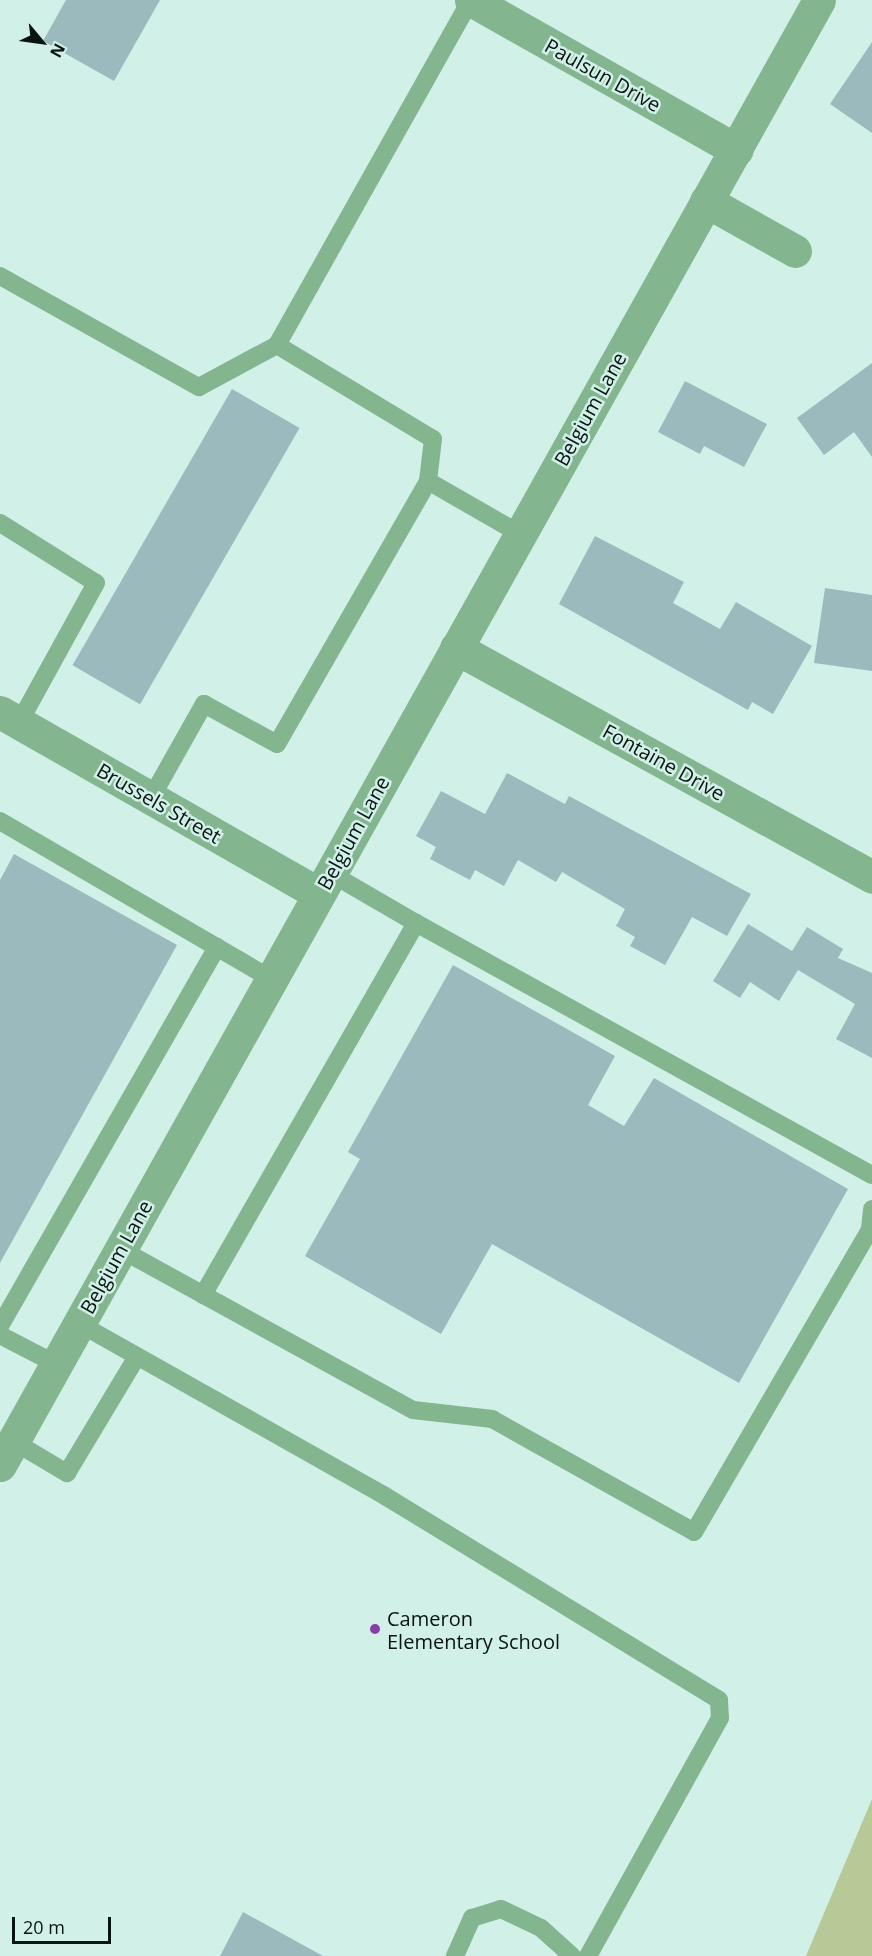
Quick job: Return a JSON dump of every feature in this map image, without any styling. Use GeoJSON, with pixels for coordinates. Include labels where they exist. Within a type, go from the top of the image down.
{"type":"FeatureCollection","features":[{"type":"Feature","properties":{"kind":"street","name":"Paulsun Drive"},"geometry":{"type":"LineString","coordinates":[[471,0],[736,150]]}},
{"type":"Feature","properties":{"kind":"street","name":"Belgium Lane"},"geometry":{"type":"LineString","coordinates":[[7,1453],[819,0]]}},
{"type":"Feature","properties":{"kind":"street"},"geometry":{"type":"LineString","coordinates":[[706,201],[795,250]]}},
{"type":"Feature","properties":{"kind":"street","name":"Fontaine Drive"},"geometry":{"type":"LineString","coordinates":[[456,648],[872,877]]}},
{"type":"Feature","properties":{"kind":"street","name":"Brussels Street"},"geometry":{"type":"LineString","coordinates":[[9,718],[151,798],[324,883]]}},
{"type":"Feature","properties":{"kind":"lane"},"geometry":{"type":"LineString","coordinates":[[0,276],[199,387],[277,345],[471,0]]}},
{"type":"Feature","properties":{"kind":"lane"},"geometry":{"type":"LineString","coordinates":[[151,798],[204,704],[277,744],[428,481],[434,439],[277,345]]}},
{"type":"Feature","properties":{"kind":"lane"},"geometry":{"type":"LineString","coordinates":[[428,481],[520,534]]}},
{"type":"Feature","properties":{"kind":"lane"},"geometry":{"type":"LineString","coordinates":[[0,523],[96,583],[9,718]]}},
{"type":"Feature","properties":{"kind":"lane"},"geometry":{"type":"LineString","coordinates":[[0,821],[271,979]]}},
{"type":"Feature","properties":{"kind":"lane"},"geometry":{"type":"LineString","coordinates":[[324,883],[416,923],[872,1175]]}},
{"type":"Feature","properties":{"kind":"lane"},"geometry":{"type":"LineString","coordinates":[[203,1295],[367,1004],[416,923]]}},
{"type":"Feature","properties":{"kind":"lane"},"geometry":{"type":"LineString","coordinates":[[0,1326],[217,947]]}},
{"type":"Feature","properties":{"kind":"lane"},"geometry":{"type":"LineString","coordinates":[[120,1249],[413,1410],[492,1419],[694,1532],[870,1228],[872,1209]]}},
{"type":"Feature","properties":{"kind":"lane"},"geometry":{"type":"LineString","coordinates":[[80,1324],[309,1457],[385,1496],[719,1700],[720,1718],[588,1956]]}},
{"type":"Feature","properties":{"kind":"lane"},"geometry":{"type":"LineString","coordinates":[[0,1335],[56,1364]]}},
{"type":"Feature","properties":{"kind":"lane"},"geometry":{"type":"LineString","coordinates":[[7,1453],[67,1473],[136,1358]]}},
{"type":"Feature","properties":{"kind":"lane"},"geometry":{"type":"LineString","coordinates":[[454,1956],[472,1918],[501,1909],[541,1928],[572,1956]]}},
{"type":"Feature","properties":{"kind":"green space"},"geometry":{"type":"Polygon","coordinates":[[[872,1799],[872,1956],[806,1956],[872,1799]]]}},
{"type":"Feature","properties":{"kind":"building"},"geometry":{"type":"Polygon","coordinates":[[[66,0],[160,0],[114,81],[43,41],[66,0]]]}},
{"type":"Feature","properties":{"kind":"building"},"geometry":{"type":"Polygon","coordinates":[[[872,42],[872,133],[830,104],[872,42]]]}},
{"type":"Feature","properties":{"kind":"building"},"geometry":{"type":"Polygon","coordinates":[[[872,363],[872,457],[854,432],[824,455],[797,418],[872,363]]]}},
{"type":"Feature","properties":{"kind":"building"},"geometry":{"type":"Polygon","coordinates":[[[685,381],[767,424],[744,467],[704,446],[700,454],[658,432],[685,381]]]}},
{"type":"Feature","properties":{"kind":"building"},"geometry":{"type":"Polygon","coordinates":[[[232,389],[300,428],[140,704],[73,665],[232,389]]]}},
{"type":"Feature","properties":{"kind":"building"},"geometry":{"type":"Polygon","coordinates":[[[595,536],[684,582],[673,603],[720,629],[736,602],[812,646],[773,714],[752,702],[748,710],[559,604],[595,536]]]}},
{"type":"Feature","properties":{"kind":"building"},"geometry":{"type":"Polygon","coordinates":[[[825,588],[872,595],[872,671],[814,663],[825,588]]]}},
{"type":"Feature","properties":{"kind":"building"},"geometry":{"type":"Polygon","coordinates":[[[507,773],[565,804],[569,796],[751,894],[727,936],[692,917],[665,965],[630,946],[635,937],[616,926],[625,909],[562,872],[556,882],[518,860],[504,886],[475,870],[470,880],[430,859],[436,847],[416,836],[441,791],[485,814],[507,773]]]}},
{"type":"Feature","properties":{"kind":"building"},"geometry":{"type":"Polygon","coordinates":[[[14,854],[177,945],[0,1263],[0,880],[14,854]]]}},
{"type":"Feature","properties":{"kind":"building"},"geometry":{"type":"Polygon","coordinates":[[[748,924],[792,951],[807,927],[843,949],[838,958],[872,973],[872,1058],[836,1039],[855,1004],[798,970],[779,1001],[750,982],[740,998],[713,981],[748,924]]]}},
{"type":"Feature","properties":{"kind":"building"},"geometry":{"type":"Polygon","coordinates":[[[453,965],[615,1056],[588,1105],[624,1126],[654,1078],[848,1189],[739,1383],[492,1244],[441,1334],[305,1256],[360,1159],[348,1152],[453,965]]]}},
{"type":"Feature","properties":{"kind":"building"},"geometry":{"type":"Polygon","coordinates":[[[243,1912],[323,1956],[220,1956],[243,1912]]]}},
{"type":"Feature","properties":{"kind":"place","name":"Cameron Elementary School"},"geometry":{"type":"Point","coordinates":[375,1629]}}]}
